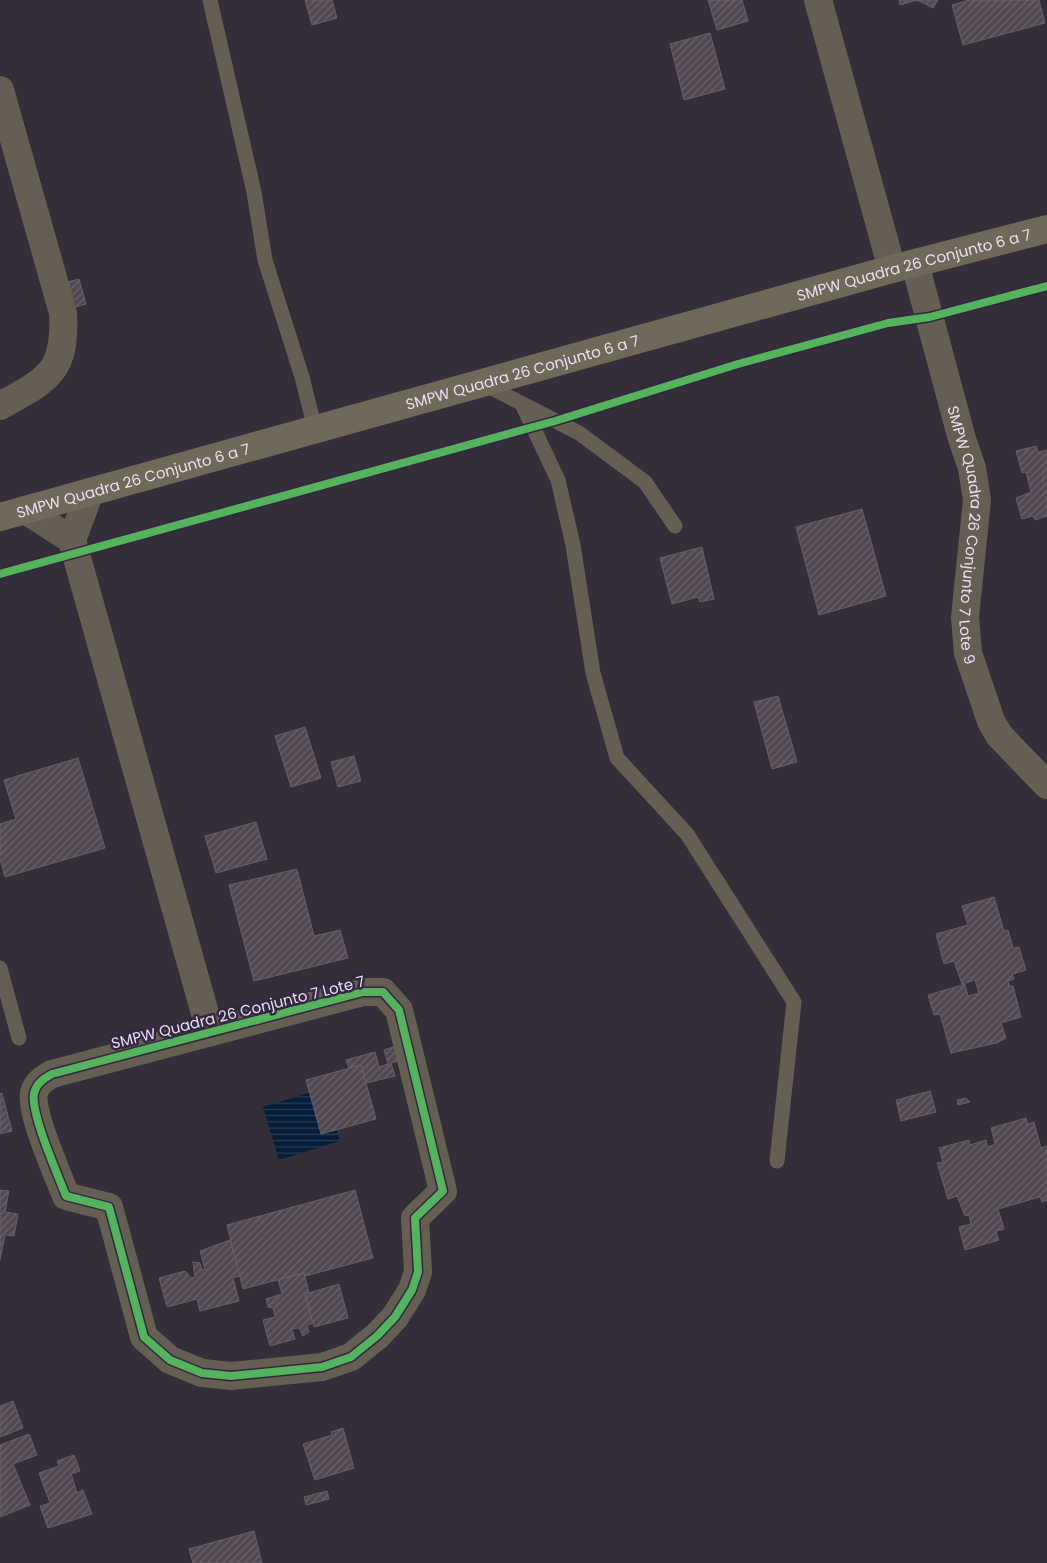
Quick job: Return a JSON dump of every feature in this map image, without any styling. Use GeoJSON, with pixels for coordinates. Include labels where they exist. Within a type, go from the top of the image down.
{"type":"FeatureCollection","features":[{"type":"Feature","properties":{"kind":"street","name":"SMPW Quadra 26 Conjunto 7 Lote 9"},"geometry":{"type":"LineString","coordinates":[[818,0],[903,267],[972,468],[977,500],[965,617],[968,653],[990,721],[999,735],[1047,785]]}},
{"type":"Feature","properties":{"kind":"street"},"geometry":{"type":"LineString","coordinates":[[0,90],[63,314],[64,338],[61,357],[45,379],[0,406]]}},
{"type":"Feature","properties":{"kind":"street","name":"SMPW Quadra 26 Conjunto 6 a 7"},"geometry":{"type":"LineString","coordinates":[[13,513],[1047,228]]}},
{"type":"Feature","properties":{"kind":"street"},"geometry":{"type":"LineString","coordinates":[[13,513],[72,540],[90,492]]}},
{"type":"Feature","properties":{"kind":"street","name":"SMPW Quadra 26 Conjunto 7 Lote 7"},"geometry":{"type":"LineString","coordinates":[[72,540],[210,1031]]}},
{"type":"Feature","properties":{"kind":"street","name":"SMPW Quadra 26 Conjunto 7 Lote 7"},"geometry":{"type":"LineString","coordinates":[[363,992],[383,992],[399,1010],[443,1191],[415,1218],[418,1272],[412,1290],[395,1317],[377,1336],[351,1357],[322,1367],[231,1376],[202,1373],[170,1360],[144,1337],[110,1207],[66,1196],[34,1109],[34,1093],[40,1080],[52,1074],[210,1031],[363,992]]}},
{"type":"Feature","properties":{"kind":"lane"},"geometry":{"type":"LineString","coordinates":[[210,0],[254,192],[265,260],[302,376],[315,429]]}},
{"type":"Feature","properties":{"kind":"lane"},"geometry":{"type":"LineString","coordinates":[[480,383],[579,433],[645,482],[675,526]]}},
{"type":"Feature","properties":{"kind":"lane"},"geometry":{"type":"LineString","coordinates":[[522,404],[558,480],[574,545],[593,673],[618,758],[687,834],[794,1002],[777,1161]]}},
{"type":"Feature","properties":{"kind":"lane"},"geometry":{"type":"LineString","coordinates":[[0,968],[19,1038]]}},
{"type":"Feature","properties":{"kind":"water"},"geometry":{"type":"Polygon","coordinates":[[[324,1088],[340,1141],[279,1160],[263,1107],[324,1088]]]}},
{"type":"Feature","properties":{"kind":"building"},"geometry":{"type":"Polygon","coordinates":[[[305,0],[332,0],[337,18],[312,25],[305,0]]]}},
{"type":"Feature","properties":{"kind":"building"},"geometry":{"type":"Polygon","coordinates":[[[708,0],[742,0],[748,21],[717,30],[708,0]]]}},
{"type":"Feature","properties":{"kind":"building"},"geometry":{"type":"Polygon","coordinates":[[[899,0],[917,0],[900,5],[899,0]]]}},
{"type":"Feature","properties":{"kind":"building"},"geometry":{"type":"Polygon","coordinates":[[[917,0],[938,0],[933,8],[917,0]]]}},
{"type":"Feature","properties":{"kind":"building"},"geometry":{"type":"Polygon","coordinates":[[[969,0],[1039,0],[1045,23],[963,45],[952,5],[969,0]]]}},
{"type":"Feature","properties":{"kind":"building"},"geometry":{"type":"Polygon","coordinates":[[[710,33],[725,89],[684,100],[670,44],[710,33]]]}},
{"type":"Feature","properties":{"kind":"building"},"geometry":{"type":"Polygon","coordinates":[[[79,279],[86,304],[69,309],[67,282],[79,279]]]}},
{"type":"Feature","properties":{"kind":"building"},"geometry":{"type":"Polygon","coordinates":[[[1036,446],[1038,452],[1047,450],[1047,516],[1035,520],[1033,516],[1022,519],[1016,498],[1031,492],[1026,472],[1022,473],[1016,451],[1036,446]]]}},
{"type":"Feature","properties":{"kind":"building"},"geometry":{"type":"Polygon","coordinates":[[[862,509],[886,596],[819,615],[796,527],[862,509]]]}},
{"type":"Feature","properties":{"kind":"building"},"geometry":{"type":"Polygon","coordinates":[[[702,547],[714,599],[700,602],[698,597],[672,604],[660,558],[702,547]]]}},
{"type":"Feature","properties":{"kind":"building"},"geometry":{"type":"Polygon","coordinates":[[[778,696],[797,762],[772,769],[754,702],[778,696]]]}},
{"type":"Feature","properties":{"kind":"building"},"geometry":{"type":"Polygon","coordinates":[[[305,727],[321,778],[291,787],[275,736],[305,727]]]}},
{"type":"Feature","properties":{"kind":"building"},"geometry":{"type":"Polygon","coordinates":[[[354,756],[361,781],[338,787],[331,762],[354,756]]]}},
{"type":"Feature","properties":{"kind":"building"},"geometry":{"type":"Polygon","coordinates":[[[78,758],[105,848],[5,877],[0,859],[0,824],[16,819],[4,780],[78,758]]]}},
{"type":"Feature","properties":{"kind":"building"},"geometry":{"type":"Polygon","coordinates":[[[256,822],[267,859],[216,873],[205,836],[256,822]]]}},
{"type":"Feature","properties":{"kind":"building"},"geometry":{"type":"Polygon","coordinates":[[[297,869],[314,936],[340,930],[348,958],[254,981],[229,885],[297,869]]]}},
{"type":"Feature","properties":{"kind":"building"},"geometry":{"type":"Polygon","coordinates":[[[994,897],[1004,931],[1008,930],[1013,948],[1019,947],[1026,970],[1012,974],[1014,979],[1008,981],[1010,987],[1013,986],[1021,1017],[1001,1023],[1006,1038],[997,1043],[951,1053],[940,1014],[934,1015],[928,995],[965,984],[968,996],[979,993],[975,980],[962,984],[954,961],[944,964],[936,934],[968,925],[962,906],[994,897]]]}},
{"type":"Feature","properties":{"kind":"building"},"geometry":{"type":"Polygon","coordinates":[[[399,1045],[403,1060],[391,1063],[395,1076],[366,1083],[361,1065],[349,1068],[346,1060],[375,1052],[379,1067],[388,1064],[384,1050],[399,1045]]]}},
{"type":"Feature","properties":{"kind":"building"},"geometry":{"type":"Polygon","coordinates":[[[361,1065],[376,1119],[321,1134],[306,1080],[361,1065]]]}},
{"type":"Feature","properties":{"kind":"building"},"geometry":{"type":"Polygon","coordinates":[[[930,1091],[936,1112],[901,1121],[896,1100],[930,1091]]]}},
{"type":"Feature","properties":{"kind":"building"},"geometry":{"type":"Polygon","coordinates":[[[2,1093],[12,1131],[0,1134],[0,1094],[2,1093]]]}},
{"type":"Feature","properties":{"kind":"building"},"geometry":{"type":"Polygon","coordinates":[[[966,1098],[970,1102],[958,1105],[957,1100],[966,1098]]]}},
{"type":"Feature","properties":{"kind":"building"},"geometry":{"type":"Polygon","coordinates":[[[1026,1118],[1028,1124],[1034,1122],[1041,1148],[1047,1146],[1047,1200],[1042,1202],[1040,1197],[998,1209],[1004,1229],[996,1231],[999,1240],[965,1250],[959,1227],[971,1224],[969,1215],[965,1216],[957,1196],[948,1199],[937,1163],[943,1162],[939,1148],[969,1140],[970,1145],[986,1140],[988,1147],[995,1144],[991,1128],[1026,1118]]]}},
{"type":"Feature","properties":{"kind":"building"},"geometry":{"type":"Polygon","coordinates":[[[0,1190],[9,1191],[5,1212],[18,1214],[14,1236],[5,1235],[0,1260],[0,1190]]]}},
{"type":"Feature","properties":{"kind":"building"},"geometry":{"type":"Polygon","coordinates":[[[355,1190],[373,1258],[305,1276],[304,1273],[243,1289],[227,1225],[355,1190]]]}},
{"type":"Feature","properties":{"kind":"building"},"geometry":{"type":"Polygon","coordinates":[[[230,1240],[240,1276],[233,1278],[239,1301],[200,1311],[197,1299],[167,1307],[159,1278],[185,1271],[191,1278],[195,1277],[193,1262],[200,1263],[202,1270],[205,1269],[200,1251],[230,1240]]]}},
{"type":"Feature","properties":{"kind":"building"},"geometry":{"type":"Polygon","coordinates":[[[304,1273],[309,1292],[305,1294],[313,1323],[307,1325],[309,1332],[303,1336],[299,1328],[292,1329],[295,1339],[270,1346],[263,1320],[275,1317],[273,1308],[268,1307],[266,1299],[282,1294],[278,1280],[304,1273]]]}},
{"type":"Feature","properties":{"kind":"building"},"geometry":{"type":"Polygon","coordinates":[[[339,1284],[348,1318],[314,1327],[305,1294],[339,1284]]]}},
{"type":"Feature","properties":{"kind":"building"},"geometry":{"type":"Polygon","coordinates":[[[13,1401],[23,1428],[0,1437],[0,1406],[13,1401]]]}},
{"type":"Feature","properties":{"kind":"building"},"geometry":{"type":"Polygon","coordinates":[[[343,1428],[354,1468],[315,1480],[303,1444],[332,1435],[331,1432],[343,1428]]]}},
{"type":"Feature","properties":{"kind":"building"},"geometry":{"type":"Polygon","coordinates":[[[29,1434],[37,1455],[13,1464],[30,1505],[0,1517],[0,1445],[29,1434]]]}},
{"type":"Feature","properties":{"kind":"building"},"geometry":{"type":"Polygon","coordinates":[[[74,1455],[80,1471],[71,1474],[77,1493],[83,1490],[92,1514],[48,1528],[40,1506],[50,1503],[39,1473],[59,1466],[57,1461],[74,1455]]]}},
{"type":"Feature","properties":{"kind":"building"},"geometry":{"type":"Polygon","coordinates":[[[327,1491],[329,1499],[306,1505],[304,1497],[327,1491]]]}},
{"type":"Feature","properties":{"kind":"building"},"geometry":{"type":"Polygon","coordinates":[[[254,1531],[262,1563],[193,1563],[189,1549],[254,1531]]]}},
{"type":"Feature","properties":{"kind":"cycle path"},"geometry":{"type":"LineString","coordinates":[[0,574],[555,421],[738,364],[888,323],[930,317],[1047,286]]}},
{"type":"Feature","properties":{"kind":"cycle path"},"geometry":{"type":"LineString","coordinates":[[363,992],[383,992],[399,1010],[443,1191],[415,1218],[418,1272],[412,1290],[395,1317],[377,1336],[351,1357],[322,1367],[231,1376],[202,1373],[170,1360],[144,1337],[109,1207],[66,1196],[36,1115],[34,1093],[37,1087],[52,1074],[363,992]]}}]}
